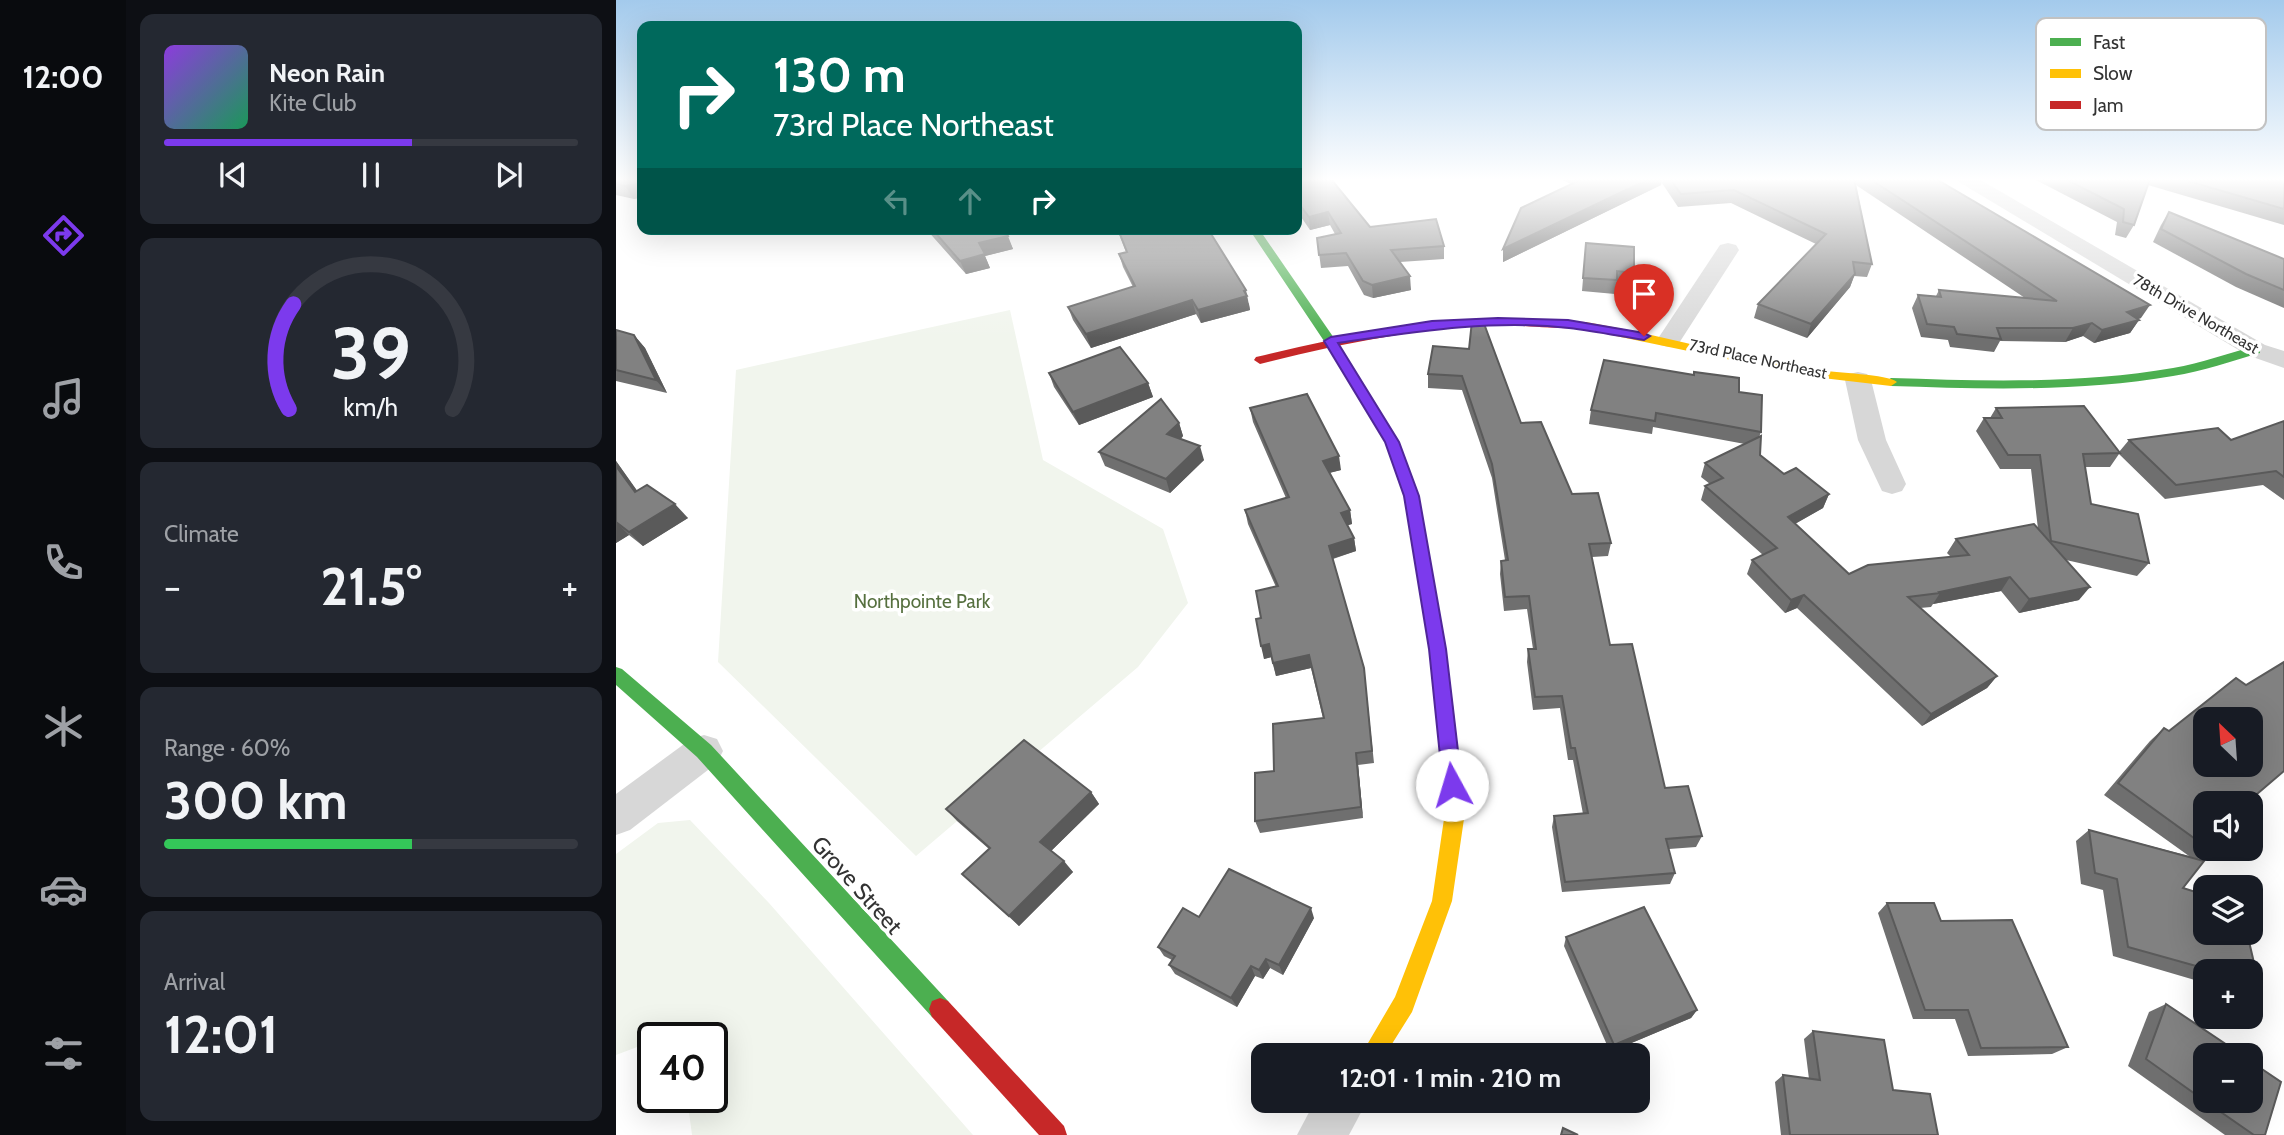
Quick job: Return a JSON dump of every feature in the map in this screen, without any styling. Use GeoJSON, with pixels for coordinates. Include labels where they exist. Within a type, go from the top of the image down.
{"type":"FeatureCollection","features":[{"type":"Feature","properties":{"kind":"street","name":"78th Drive Northeast"},"geometry":{"type":"LineString","coordinates":[[2055,232],[2256,349],[2284,360]]}},
{"type":"Feature","properties":{"kind":"street"},"geometry":{"type":"LineString","coordinates":[[1258,235],[1331,341],[1392,442],[1412,496],[1438,649],[1455,812],[1442,901],[1404,1004],[1380,1043]]}},
{"type":"Feature","properties":{"kind":"street"},"geometry":{"type":"LineString","coordinates":[[1669,340],[1728,250]]}},
{"type":"Feature","properties":{"kind":"street","name":"73rd Place Northeast"},"geometry":{"type":"LineString","coordinates":[[1260,360],[1331,341],[1432,325],[1498,322],[1568,324],[1669,340],[1741,358],[1858,380],[1976,385],[2088,384],[2178,372],[2256,349]]}},
{"type":"Feature","properties":{"kind":"street"},"geometry":{"type":"LineString","coordinates":[[1858,380],[1872,440],[1892,484]]}},
{"type":"Feature","properties":{"kind":"street","name":"Grove Street"},"geometry":{"type":"LineString","coordinates":[[616,674],[704,751],[1055,1135]]}},
{"type":"Feature","properties":{"kind":"street"},"geometry":{"type":"LineString","coordinates":[[616,817],[704,751]]}},
{"type":"Feature","properties":{"kind":"street"},"geometry":{"type":"LineString","coordinates":[[1321,1135],[1335,1113]]}},
{"type":"Feature","properties":{"kind":"green space","name":"Northpointe Park"},"geometry":{"type":"Polygon","coordinates":[[[1010,310],[1043,460],[1163,529],[1188,603],[1138,667],[916,856],[718,662],[736,370],[1010,310]]]}},
{"type":"Feature","properties":{"kind":"green space"},"geometry":{"type":"Polygon","coordinates":[[[690,820],[769,903],[973,1135],[692,1135],[689,1113],[728,1113],[728,1022],[637,1022],[637,1047],[616,1055],[616,854],[658,823],[690,820]]]}},
{"type":"Feature","properties":{"kind":"building"},"geometry":{"type":"Polygon","coordinates":[[[1440,232],[1444,246],[1391,250],[1410,276],[1372,285],[1363,281],[1346,253],[1319,255],[1317,238],[1341,233],[1440,232]]]}},
{"type":"Feature","properties":{"kind":"building"},"geometry":{"type":"Polygon","coordinates":[[[1510,232],[1539,232],[1503,249],[1510,232]]]}},
{"type":"Feature","properties":{"kind":"building"},"geometry":{"type":"Polygon","coordinates":[[[1822,232],[1865,232],[1872,264],[1853,262],[1855,274],[1811,324],[1758,304],[1826,234],[1822,232]]]}},
{"type":"Feature","properties":{"kind":"building"},"geometry":{"type":"Polygon","coordinates":[[[1951,232],[2026,232],[2150,305],[2127,312],[2139,320],[2102,330],[2092,323],[2073,328],[1997,328],[2001,339],[1957,334],[1954,327],[1927,324],[1918,295],[1941,297],[1939,290],[2057,301],[1951,232]]]}},
{"type":"Feature","properties":{"kind":"building"},"geometry":{"type":"Polygon","coordinates":[[[2167,232],[2218,232],[2284,259],[2284,290],[2246,274],[2167,232]]]}},
{"type":"Feature","properties":{"kind":"building"},"geometry":{"type":"Polygon","coordinates":[[[937,235],[1008,236],[979,243],[985,254],[960,261],[937,235]]]}},
{"type":"Feature","properties":{"kind":"building"},"geometry":{"type":"Polygon","coordinates":[[[1120,235],[1212,235],[1246,290],[1244,291],[1247,296],[1198,310],[1192,300],[1086,334],[1068,307],[1135,286],[1119,254],[1127,252],[1120,235]]]}},
{"type":"Feature","properties":{"kind":"building"},"geometry":{"type":"Polygon","coordinates":[[[1586,243],[1634,247],[1634,273],[1617,271],[1617,280],[1583,278],[1586,243]]]}},
{"type":"Feature","properties":{"kind":"building"},"geometry":{"type":"Polygon","coordinates":[[[1472,321],[1483,321],[1521,423],[1541,422],[1572,494],[1598,493],[1611,543],[1589,544],[1610,645],[1632,644],[1665,788],[1688,786],[1702,836],[1666,839],[1675,873],[1565,882],[1554,816],[1588,813],[1575,748],[1571,748],[1562,696],[1535,697],[1528,649],[1536,649],[1529,596],[1505,597],[1501,561],[1508,560],[1492,464],[1462,376],[1428,374],[1433,346],[1469,349],[1472,321]]]}},
{"type":"Feature","properties":{"kind":"building"},"geometry":{"type":"Polygon","coordinates":[[[616,330],[634,335],[656,380],[616,370],[616,330]]]}},
{"type":"Feature","properties":{"kind":"building"},"geometry":{"type":"Polygon","coordinates":[[[1120,347],[1148,383],[1073,412],[1049,373],[1120,347]]]}},
{"type":"Feature","properties":{"kind":"building"},"geometry":{"type":"Polygon","coordinates":[[[1604,360],[1694,375],[1694,372],[1739,378],[1739,392],[1762,395],[1761,432],[1656,413],[1655,421],[1591,410],[1604,360]]]}},
{"type":"Feature","properties":{"kind":"building"},"geometry":{"type":"Polygon","coordinates":[[[1307,394],[1339,456],[1323,461],[1350,510],[1341,513],[1354,538],[1329,546],[1364,668],[1372,751],[1356,753],[1361,807],[1255,821],[1255,773],[1274,771],[1273,724],[1324,718],[1309,655],[1273,663],[1269,644],[1261,646],[1256,619],[1261,618],[1256,591],[1278,586],[1245,510],[1289,497],[1250,408],[1307,394]]]}},
{"type":"Feature","properties":{"kind":"building"},"geometry":{"type":"Polygon","coordinates":[[[1161,399],[1179,423],[1167,434],[1200,446],[1166,479],[1099,452],[1161,399]]]}},
{"type":"Feature","properties":{"kind":"building"},"geometry":{"type":"Polygon","coordinates":[[[2084,406],[2120,453],[2083,454],[2091,504],[2138,514],[2149,563],[2051,541],[2040,455],[2008,455],[1984,418],[2002,418],[1996,408],[2084,406]]]}},
{"type":"Feature","properties":{"kind":"building"},"geometry":{"type":"Polygon","coordinates":[[[2284,421],[2284,477],[2276,471],[2176,485],[2129,440],[2218,428],[2231,440],[2284,421]]]}},
{"type":"Feature","properties":{"kind":"building"},"geometry":{"type":"Polygon","coordinates":[[[1761,436],[1760,455],[1784,474],[1796,468],[1829,494],[1788,517],[1849,574],[1868,565],[1969,555],[1956,539],[2034,524],[2090,587],[2029,599],[2010,577],[1940,593],[1908,597],[1997,676],[1931,714],[1804,595],[1791,600],[1752,560],[1777,548],[1705,486],[1723,478],[1705,463],[1761,436]]]}},
{"type":"Feature","properties":{"kind":"building"},"geometry":{"type":"Polygon","coordinates":[[[616,466],[635,492],[647,485],[675,504],[629,532],[616,522],[616,466]]]}},
{"type":"Feature","properties":{"kind":"building"},"geometry":{"type":"Polygon","coordinates":[[[2284,662],[2284,771],[2261,791],[2193,791],[2193,837],[2118,783],[2164,728],[2169,731],[2193,712],[2193,777],[2263,777],[2263,707],[2199,707],[2236,678],[2246,685],[2284,662]]]}},
{"type":"Feature","properties":{"kind":"building"},"geometry":{"type":"Polygon","coordinates":[[[1024,740],[1091,792],[1040,842],[1064,861],[1009,916],[962,874],[990,848],[946,809],[1024,740]]]}},
{"type":"Feature","properties":{"kind":"building"},"geometry":{"type":"Polygon","coordinates":[[[2089,830],[2193,858],[2193,861],[2204,861],[2183,888],[2193,891],[2193,945],[2250,945],[2253,959],[2193,959],[2193,965],[2128,947],[2117,879],[2095,873],[2089,830]]]}},
{"type":"Feature","properties":{"kind":"building"},"geometry":{"type":"Polygon","coordinates":[[[1229,869],[1311,908],[1279,965],[1266,959],[1259,970],[1251,966],[1231,998],[1169,965],[1175,956],[1158,947],[1183,908],[1199,917],[1229,869]]]}},
{"type":"Feature","properties":{"kind":"building"},"geometry":{"type":"Polygon","coordinates":[[[1887,903],[1934,903],[1941,921],[2012,920],[2068,1047],[1981,1048],[1968,1010],[1925,1010],[1887,903]]]}},
{"type":"Feature","properties":{"kind":"building"},"geometry":{"type":"Polygon","coordinates":[[[1644,907],[1697,1010],[1613,1043],[1566,937],[1644,907]]]}},
{"type":"Feature","properties":{"kind":"building"},"geometry":{"type":"Polygon","coordinates":[[[2166,1004],[2193,1022],[2193,1029],[2203,1029],[2224,1043],[2193,1043],[2193,1092],[2146,1059],[2166,1004]]]}},
{"type":"Feature","properties":{"kind":"building"},"geometry":{"type":"Polygon","coordinates":[[[1813,1031],[1884,1040],[1893,1090],[1930,1094],[1938,1135],[1790,1135],[1783,1075],[1820,1080],[1813,1031]]]}},
{"type":"Feature","properties":{"kind":"building"},"geometry":{"type":"Polygon","coordinates":[[[2263,1070],[2281,1082],[2265,1135],[2254,1135],[2222,1113],[2263,1113],[2263,1070]]]}},
{"type":"Feature","properties":{"kind":"building"},"geometry":{"type":"Polygon","coordinates":[[[1563,1128],[1578,1135],[1561,1135],[1563,1128]]]}},
{"type":"Feature","properties":{"kind":"traffic: fast"},"geometry":{"type":"LineString","coordinates":[[1258,235],[1330,341],[1392,442],[1412,497],[1438,649],[1445,713]]}},
{"type":"Feature","properties":{"kind":"traffic: fast"},"geometry":{"type":"LineString","coordinates":[[1891,382],[1998,384],[2103,381],[2184,370],[2256,350]]}},
{"type":"Feature","properties":{"kind":"traffic: fast"},"geometry":{"type":"LineString","coordinates":[[616,674],[704,751],[940,1009]]}},
{"type":"Feature","properties":{"kind":"traffic: slow"},"geometry":{"type":"LineString","coordinates":[[1586,326],[1814,374],[1891,382]]}},
{"type":"Feature","properties":{"kind":"traffic: slow"},"geometry":{"type":"LineString","coordinates":[[1380,1043],[1404,1004],[1442,901],[1455,812],[1445,713]]}},
{"type":"Feature","properties":{"kind":"traffic: jam"},"geometry":{"type":"LineString","coordinates":[[1260,360],[1340,341],[1462,323],[1545,322],[1586,326]]}},
{"type":"Feature","properties":{"kind":"traffic: jam"},"geometry":{"type":"LineString","coordinates":[[940,1009],[1055,1135]]}},
{"type":"Feature","properties":{"kind":"route"},"geometry":{"type":"LineString","coordinates":[[1452,785],[1438,649],[1412,496],[1392,442],[1331,341],[1432,325],[1498,322],[1568,324],[1644,336]]}}]}
